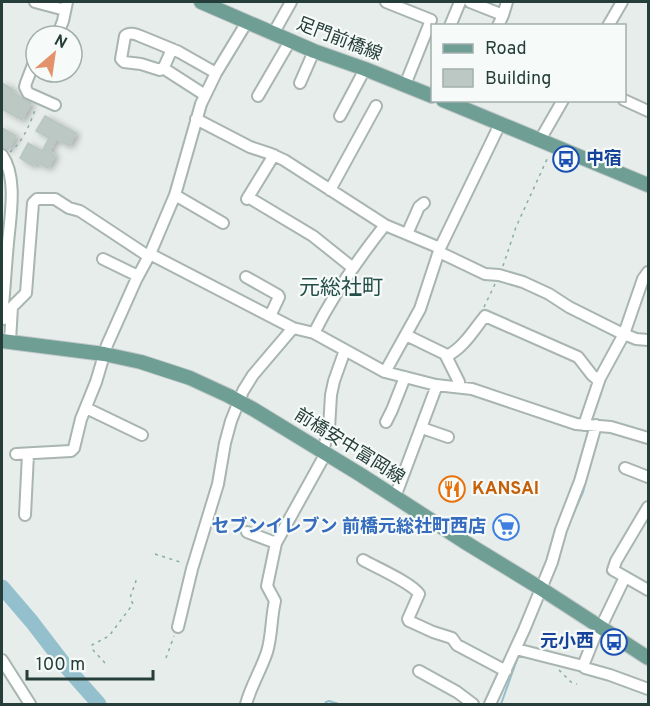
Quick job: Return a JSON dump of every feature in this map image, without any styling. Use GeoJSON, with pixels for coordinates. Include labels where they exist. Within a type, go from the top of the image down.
{"type":"FeatureCollection","features":[{"type":"Feature","properties":{"kind":"main road","name":"足門前橋線"},"geometry":{"type":"LineString","coordinates":[[201,2],[314,51],[431,96]]}},
{"type":"Feature","properties":{"kind":"main road"},"geometry":{"type":"LineString","coordinates":[[458,103],[500,124],[648,185]]}},
{"type":"Feature","properties":{"kind":"main road","name":"前橋安中富岡線"},"geometry":{"type":"LineString","coordinates":[[5,341],[104,354],[141,362],[216,389],[324,452],[648,658]]}},
{"type":"Feature","properties":{"kind":"street"},"geometry":{"type":"LineString","coordinates":[[35,2],[66,6],[62,24]]}},
{"type":"Feature","properties":{"kind":"street"},"geometry":{"type":"LineString","coordinates":[[273,34],[291,2]]}},
{"type":"Feature","properties":{"kind":"street"},"geometry":{"type":"LineString","coordinates":[[386,2],[439,24]]}},
{"type":"Feature","properties":{"kind":"street"},"geometry":{"type":"LineString","coordinates":[[451,24],[460,2]]}},
{"type":"Feature","properties":{"kind":"street"},"geometry":{"type":"LineString","coordinates":[[470,2],[503,15]]}},
{"type":"Feature","properties":{"kind":"street"},"geometry":{"type":"LineString","coordinates":[[499,24],[507,2]]}},
{"type":"Feature","properties":{"kind":"street"},"geometry":{"type":"LineString","coordinates":[[609,24],[622,2]]}},
{"type":"Feature","properties":{"kind":"street"},"geometry":{"type":"LineString","coordinates":[[405,85],[431,21]]}},
{"type":"Feature","properties":{"kind":"street"},"geometry":{"type":"LineString","coordinates":[[16,454],[73,450],[107,345],[175,195],[205,95],[247,22]]}},
{"type":"Feature","properties":{"kind":"street"},"geometry":{"type":"LineString","coordinates":[[172,49],[160,70],[141,63],[123,61],[121,55],[125,36],[136,34],[172,49],[216,73]]}},
{"type":"Feature","properties":{"kind":"street"},"geometry":{"type":"LineString","coordinates":[[258,96],[290,41]]}},
{"type":"Feature","properties":{"kind":"street"},"geometry":{"type":"LineString","coordinates":[[300,83],[314,51]]}},
{"type":"Feature","properties":{"kind":"street"},"geometry":{"type":"LineString","coordinates":[[163,68],[205,95]]}},
{"type":"Feature","properties":{"kind":"street"},"geometry":{"type":"LineString","coordinates":[[340,116],[366,69]]}},
{"type":"Feature","properties":{"kind":"street"},"geometry":{"type":"LineString","coordinates":[[25,84],[28,93],[55,105]]}},
{"type":"Feature","properties":{"kind":"street"},"geometry":{"type":"LineString","coordinates":[[626,101],[648,111]]}},
{"type":"Feature","properties":{"kind":"street"},"geometry":{"type":"LineString","coordinates":[[540,140],[562,102]]}},
{"type":"Feature","properties":{"kind":"street"},"geometry":{"type":"LineString","coordinates":[[330,190],[376,106]]}},
{"type":"Feature","properties":{"kind":"street"},"geometry":{"type":"LineString","coordinates":[[196,119],[250,147],[284,159],[385,225],[440,250],[484,274],[519,280],[624,334],[636,339],[648,340]]}},
{"type":"Feature","properties":{"kind":"street"},"geometry":{"type":"LineString","coordinates":[[385,372],[420,309],[440,250],[500,124]]}},
{"type":"Feature","properties":{"kind":"street"},"geometry":{"type":"LineString","coordinates":[[274,155],[248,198],[313,236],[353,268]]}},
{"type":"Feature","properties":{"kind":"street"},"geometry":{"type":"LineString","coordinates":[[2,156],[10,174],[11,197],[3,305],[5,308],[5,341]]}},
{"type":"Feature","properties":{"kind":"street"},"geometry":{"type":"LineString","coordinates":[[175,195],[223,224]]}},
{"type":"Feature","properties":{"kind":"street"},"geometry":{"type":"LineString","coordinates":[[5,341],[14,304],[26,293],[33,203],[37,200],[57,200],[69,208],[80,211],[145,254],[150,254],[293,328],[314,333],[385,372],[437,385],[459,386],[480,391],[576,424],[611,427],[648,438]]}},
{"type":"Feature","properties":{"kind":"street"},"geometry":{"type":"LineString","coordinates":[[407,234],[419,207],[424,203]]}},
{"type":"Feature","properties":{"kind":"street"},"geometry":{"type":"LineString","coordinates":[[314,333],[353,268],[385,225]]}},
{"type":"Feature","properties":{"kind":"street"},"geometry":{"type":"LineString","coordinates":[[103,259],[138,276]]}},
{"type":"Feature","properties":{"kind":"street"},"geometry":{"type":"LineString","coordinates":[[584,424],[599,381],[624,334],[648,272]]}},
{"type":"Feature","properties":{"kind":"street"},"geometry":{"type":"LineString","coordinates":[[246,277],[278,295],[270,316]]}},
{"type":"Feature","properties":{"kind":"street"},"geometry":{"type":"LineString","coordinates":[[447,356],[468,340],[485,316],[578,357],[599,381]]}},
{"type":"Feature","properties":{"kind":"street"},"geometry":{"type":"LineString","coordinates":[[178,627],[193,565],[218,484],[231,421],[243,391],[253,375],[293,328]]}},
{"type":"Feature","properties":{"kind":"street"},"geometry":{"type":"LineString","coordinates":[[406,335],[447,356],[459,386]]}},
{"type":"Feature","properties":{"kind":"street"},"geometry":{"type":"LineString","coordinates":[[246,705],[269,643],[275,601],[267,586],[276,543],[324,452],[329,428],[331,395],[345,350]]}},
{"type":"Feature","properties":{"kind":"street"},"geometry":{"type":"LineString","coordinates":[[386,422],[405,377]]}},
{"type":"Feature","properties":{"kind":"street"},"geometry":{"type":"LineString","coordinates":[[395,497],[437,385]]}},
{"type":"Feature","properties":{"kind":"street"},"geometry":{"type":"LineString","coordinates":[[86,408],[142,435]]}},
{"type":"Feature","properties":{"kind":"street"},"geometry":{"type":"LineString","coordinates":[[490,705],[552,562],[561,530],[580,481],[596,425]]}},
{"type":"Feature","properties":{"kind":"street"},"geometry":{"type":"LineString","coordinates":[[422,429],[448,437]]}},
{"type":"Feature","properties":{"kind":"street"},"geometry":{"type":"LineString","coordinates":[[25,515],[28,453]]}},
{"type":"Feature","properties":{"kind":"street"},"geometry":{"type":"LineString","coordinates":[[626,468],[648,477]]}},
{"type":"Feature","properties":{"kind":"street"},"geometry":{"type":"LineString","coordinates":[[648,507],[614,566],[614,570],[648,590]]}},
{"type":"Feature","properties":{"kind":"street"},"geometry":{"type":"LineString","coordinates":[[247,532],[276,543]]}},
{"type":"Feature","properties":{"kind":"street"},"geometry":{"type":"LineString","coordinates":[[363,560],[418,591],[419,594],[409,621],[452,638],[457,645],[506,671]]}},
{"type":"Feature","properties":{"kind":"street"},"geometry":{"type":"LineString","coordinates":[[583,666],[625,577]]}},
{"type":"Feature","properties":{"kind":"street"},"geometry":{"type":"LineString","coordinates":[[516,649],[583,666],[648,689]]}},
{"type":"Feature","properties":{"kind":"street"},"geometry":{"type":"LineString","coordinates":[[2,660],[30,705]]}},
{"type":"Feature","properties":{"kind":"street"},"geometry":{"type":"LineString","coordinates":[[419,671],[457,692],[473,705]]}},
{"type":"Feature","properties":{"kind":"path"},"geometry":{"type":"LineString","coordinates":[[2,156],[14,149],[22,137],[36,110],[39,98]]}},
{"type":"Feature","properties":{"kind":"path"},"geometry":{"type":"LineString","coordinates":[[485,316],[485,304],[499,275],[516,227],[554,146]]}},
{"type":"Feature","properties":{"kind":"path"},"geometry":{"type":"LineString","coordinates":[[155,555],[193,565]]}},
{"type":"Feature","properties":{"kind":"path"},"geometry":{"type":"LineString","coordinates":[[105,663],[92,649],[92,645],[109,636],[133,603],[130,598],[136,581],[133,578]]}},
{"type":"Feature","properties":{"kind":"path"},"geometry":{"type":"LineString","coordinates":[[166,658],[178,627]]}},
{"type":"Feature","properties":{"kind":"path"},"geometry":{"type":"LineString","coordinates":[[551,659],[570,681],[577,684]]}},
{"type":"Feature","properties":{"kind":"building"},"geometry":{"type":"Polygon","coordinates":[[[2,83],[14,90],[13,93],[31,103],[22,120],[2,109],[2,83]]]}},
{"type":"Feature","properties":{"kind":"building"},"geometry":{"type":"Polygon","coordinates":[[[45,116],[76,133],[69,146],[56,139],[49,151],[55,155],[48,168],[36,162],[33,166],[20,158],[28,143],[42,151],[49,138],[36,131],[45,116]]]}},
{"type":"Feature","properties":{"kind":"building"},"geometry":{"type":"Polygon","coordinates":[[[2,128],[16,136],[8,150],[2,146],[2,128]]]}},
{"type":"Feature","properties":{"kind":"waterway"},"geometry":{"type":"LineString","coordinates":[[572,517],[583,492],[592,457]]}},
{"type":"Feature","properties":{"kind":"waterway"},"geometry":{"type":"LineString","coordinates":[[2,587],[99,704]]}},
{"type":"Feature","properties":{"kind":"waterway"},"geometry":{"type":"LineString","coordinates":[[501,704],[519,654]]}},
{"type":"Feature","properties":{"kind":"waterway"},"geometry":{"type":"LineString","coordinates":[[325,704],[329,701],[339,704]]}},
{"type":"Feature","properties":{"kind":"place","name":"中宿"},"geometry":{"type":"Point","coordinates":[566,159]}},
{"type":"Feature","properties":{"kind":"place","name":"KANSAI"},"geometry":{"type":"Point","coordinates":[452,489]}},
{"type":"Feature","properties":{"kind":"place","name":"セブンイレブン 前橋元総社町西店"},"geometry":{"type":"Point","coordinates":[506,527]}},
{"type":"Feature","properties":{"kind":"place","name":"元小西"},"geometry":{"type":"Point","coordinates":[614,642]}},
{"type":"Feature","properties":{"kind":"district","name":"元総社町"},"geometry":{"type":"Point","coordinates":[341,288]}}]}
